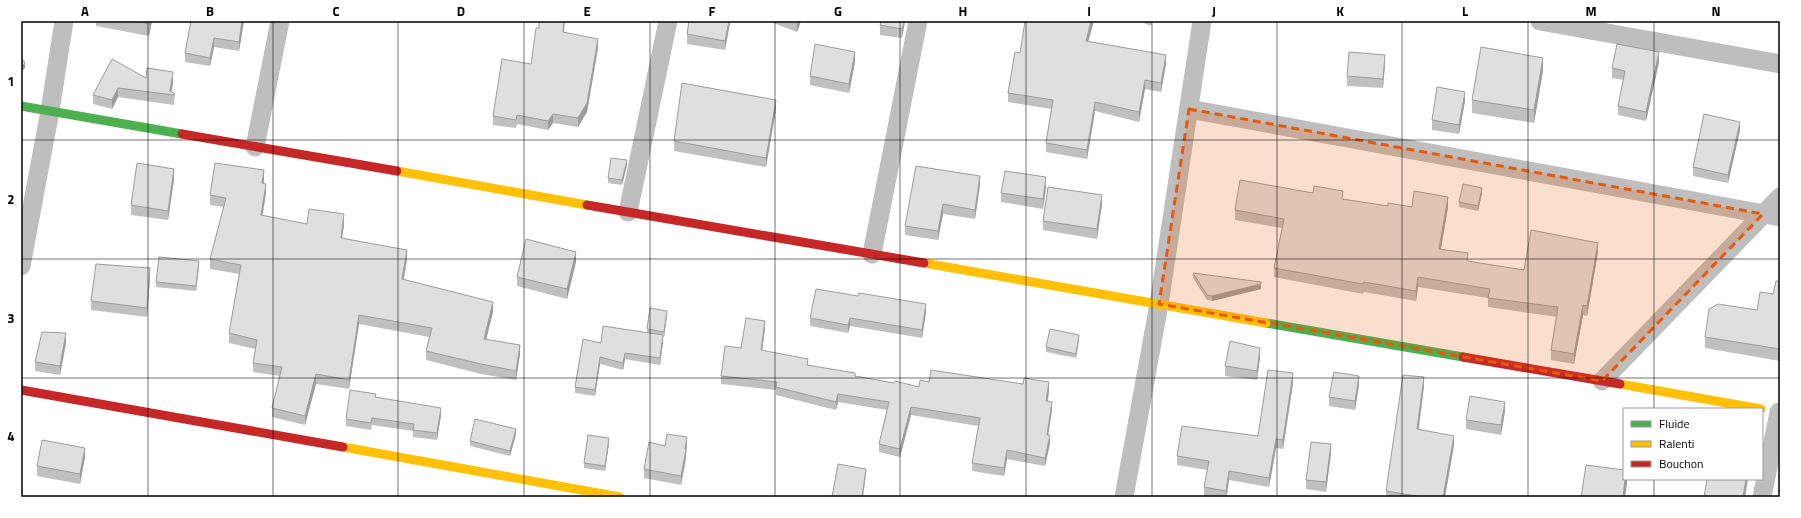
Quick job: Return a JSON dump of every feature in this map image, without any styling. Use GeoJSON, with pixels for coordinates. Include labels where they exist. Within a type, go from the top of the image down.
{"type":"FeatureCollection","features":[{"type":"Feature","properties":{"kind":"street"},"geometry":{"type":"LineString","coordinates":[[21,266],[50,111],[64,21]]}},
{"type":"Feature","properties":{"kind":"street"},"geometry":{"type":"LineString","coordinates":[[255,147],[280,21]]}},
{"type":"Feature","properties":{"kind":"street"},"geometry":{"type":"LineString","coordinates":[[628,212],[668,21]]}},
{"type":"Feature","properties":{"kind":"street"},"geometry":{"type":"LineString","coordinates":[[872,254],[918,21]]}},
{"type":"Feature","properties":{"kind":"street"},"geometry":{"type":"LineString","coordinates":[[1124,497],[1159,304],[1202,21]]}},
{"type":"Feature","properties":{"kind":"street"},"geometry":{"type":"LineString","coordinates":[[1540,21],[1780,64]]}},
{"type":"Feature","properties":{"kind":"street"},"geometry":{"type":"LineString","coordinates":[[21,106],[1753,408]]}},
{"type":"Feature","properties":{"kind":"street"},"geometry":{"type":"LineString","coordinates":[[1189,109],[1772,216]]}},
{"type":"Feature","properties":{"kind":"street"},"geometry":{"type":"LineString","coordinates":[[1602,381],[1772,216],[1780,197]]}},
{"type":"Feature","properties":{"kind":"street"},"geometry":{"type":"LineString","coordinates":[[21,390],[620,497]]}},
{"type":"Feature","properties":{"kind":"street"},"geometry":{"type":"LineString","coordinates":[[1762,497],[1770,411]]}},
{"type":"Feature","properties":{"kind":"highlighted area"},"geometry":{"type":"Polygon","coordinates":[[[1189,109],[1763,214],[1602,381],[1159,304],[1189,109]]]}},
{"type":"Feature","properties":{"kind":"building"},"geometry":{"type":"Polygon","coordinates":[[[135,21],[150,21],[149,24],[135,21]]]}},
{"type":"Feature","properties":{"kind":"building"},"geometry":{"type":"Polygon","coordinates":[[[191,21],[242,21],[239,42],[214,38],[210,58],[185,53],[191,21]]]}},
{"type":"Feature","properties":{"kind":"building"},"geometry":{"type":"Polygon","coordinates":[[[539,21],[564,21],[563,32],[598,39],[587,103],[578,118],[553,114],[548,121],[517,115],[516,120],[493,116],[502,59],[531,64],[536,28],[539,28],[539,21]]]}},
{"type":"Feature","properties":{"kind":"building"},"geometry":{"type":"Polygon","coordinates":[[[689,21],[729,21],[725,41],[687,34],[689,21]]]}},
{"type":"Feature","properties":{"kind":"building"},"geometry":{"type":"Polygon","coordinates":[[[881,21],[904,21],[902,29],[880,25],[881,21]]]}},
{"type":"Feature","properties":{"kind":"building"},"geometry":{"type":"Polygon","coordinates":[[[1025,21],[1091,21],[1086,41],[1166,55],[1161,83],[1145,80],[1139,112],[1095,102],[1087,150],[1046,143],[1053,100],[1008,93],[1015,52],[1020,53],[1025,21]]]}},
{"type":"Feature","properties":{"kind":"building"},"geometry":{"type":"Polygon","coordinates":[[[815,44],[855,52],[849,84],[810,76],[815,44]]]}},
{"type":"Feature","properties":{"kind":"building"},"geometry":{"type":"Polygon","coordinates":[[[1617,44],[1659,52],[1646,112],[1618,106],[1625,71],[1612,68],[1617,44]]]}},
{"type":"Feature","properties":{"kind":"building"},"geometry":{"type":"Polygon","coordinates":[[[1481,47],[1543,58],[1534,110],[1472,100],[1481,47]]]}},
{"type":"Feature","properties":{"kind":"building"},"geometry":{"type":"Polygon","coordinates":[[[1349,52],[1385,55],[1383,79],[1347,76],[1349,52]]]}},
{"type":"Feature","properties":{"kind":"building"},"geometry":{"type":"Polygon","coordinates":[[[21,57],[25,63],[21,67],[21,57]]]}},
{"type":"Feature","properties":{"kind":"building"},"geometry":{"type":"Polygon","coordinates":[[[112,59],[146,78],[147,68],[173,72],[170,91],[175,94],[118,88],[112,100],[93,95],[112,59]]]}},
{"type":"Feature","properties":{"kind":"building"},"geometry":{"type":"Polygon","coordinates":[[[682,83],[776,100],[766,158],[674,141],[682,83]]]}},
{"type":"Feature","properties":{"kind":"building"},"geometry":{"type":"Polygon","coordinates":[[[1437,87],[1465,92],[1459,125],[1432,120],[1437,87]]]}},
{"type":"Feature","properties":{"kind":"building"},"geometry":{"type":"Polygon","coordinates":[[[1704,114],[1740,122],[1728,175],[1693,167],[1704,114]]]}},
{"type":"Feature","properties":{"kind":"building"},"geometry":{"type":"Polygon","coordinates":[[[611,158],[627,160],[622,180],[608,178],[611,158]]]}},
{"type":"Feature","properties":{"kind":"building"},"geometry":{"type":"Polygon","coordinates":[[[137,163],[174,169],[168,211],[131,205],[137,163]]]}},
{"type":"Feature","properties":{"kind":"building"},"geometry":{"type":"Polygon","coordinates":[[[215,163],[264,170],[262,183],[266,184],[261,215],[307,224],[309,209],[344,214],[341,238],[407,250],[402,279],[493,302],[484,339],[520,345],[516,371],[426,351],[432,328],[359,315],[349,380],[316,374],[305,416],[272,408],[282,367],[253,363],[257,340],[229,333],[241,265],[210,259],[226,198],[210,195],[215,163]]]}},
{"type":"Feature","properties":{"kind":"building"},"geometry":{"type":"Polygon","coordinates":[[[916,166],[980,176],[975,210],[943,204],[938,231],[905,226],[916,166]]]}},
{"type":"Feature","properties":{"kind":"building"},"geometry":{"type":"Polygon","coordinates":[[[1005,171],[1046,177],[1043,199],[1001,193],[1005,171]]]}},
{"type":"Feature","properties":{"kind":"building"},"geometry":{"type":"Polygon","coordinates":[[[1240,180],[1313,193],[1314,186],[1343,191],[1342,199],[1388,206],[1388,203],[1412,207],[1414,191],[1448,197],[1439,249],[1468,253],[1467,261],[1524,270],[1531,230],[1598,243],[1587,306],[1583,305],[1574,354],[1551,350],[1558,307],[1488,298],[1490,289],[1418,277],[1416,291],[1364,282],[1363,284],[1274,268],[1284,219],[1235,210],[1240,180]]]}},
{"type":"Feature","properties":{"kind":"building"},"geometry":{"type":"Polygon","coordinates":[[[1463,184],[1482,188],[1478,206],[1459,202],[1463,184]]]}},
{"type":"Feature","properties":{"kind":"building"},"geometry":{"type":"Polygon","coordinates":[[[1048,187],[1102,195],[1097,229],[1043,221],[1048,187]]]}},
{"type":"Feature","properties":{"kind":"building"},"geometry":{"type":"Polygon","coordinates":[[[526,239],[576,252],[567,289],[517,277],[526,239]]]}},
{"type":"Feature","properties":{"kind":"building"},"geometry":{"type":"Polygon","coordinates":[[[159,257],[199,261],[196,286],[156,282],[159,257]]]}},
{"type":"Feature","properties":{"kind":"building"},"geometry":{"type":"Polygon","coordinates":[[[96,264],[150,268],[147,308],[91,301],[96,264]]]}},
{"type":"Feature","properties":{"kind":"building"},"geometry":{"type":"Polygon","coordinates":[[[1193,273],[1261,282],[1261,284],[1212,296],[1207,295],[1193,273]]]}},
{"type":"Feature","properties":{"kind":"building"},"geometry":{"type":"Polygon","coordinates":[[[1776,281],[1780,281],[1780,349],[1705,337],[1709,309],[1718,304],[1757,310],[1760,292],[1773,294],[1776,281]]]}},
{"type":"Feature","properties":{"kind":"building"},"geometry":{"type":"Polygon","coordinates":[[[816,289],[858,296],[859,293],[926,304],[922,330],[850,318],[848,325],[810,318],[816,289]]]}},
{"type":"Feature","properties":{"kind":"building"},"geometry":{"type":"Polygon","coordinates":[[[650,308],[667,311],[664,332],[647,329],[650,308]]]}},
{"type":"Feature","properties":{"kind":"building"},"geometry":{"type":"Polygon","coordinates":[[[746,318],[765,321],[761,350],[808,359],[807,365],[855,373],[855,376],[894,383],[895,381],[919,387],[920,380],[929,382],[931,370],[1023,384],[1024,378],[1049,382],[1046,401],[1052,402],[1047,435],[1050,435],[1045,458],[1007,450],[1004,468],[972,463],[980,418],[911,407],[900,449],[879,444],[889,402],[838,394],[836,402],[776,387],[777,382],[721,376],[725,346],[741,348],[746,318]]]}},
{"type":"Feature","properties":{"kind":"building"},"geometry":{"type":"Polygon","coordinates":[[[603,326],[663,335],[660,358],[625,353],[623,363],[600,357],[595,390],[575,387],[583,339],[601,343],[603,326]]]}},
{"type":"Feature","properties":{"kind":"building"},"geometry":{"type":"Polygon","coordinates":[[[1050,329],[1079,335],[1076,354],[1046,347],[1050,329]]]}},
{"type":"Feature","properties":{"kind":"building"},"geometry":{"type":"Polygon","coordinates":[[[42,332],[66,333],[60,366],[35,362],[42,332]]]}},
{"type":"Feature","properties":{"kind":"building"},"geometry":{"type":"Polygon","coordinates":[[[1230,341],[1260,348],[1257,371],[1225,366],[1230,341]]]}},
{"type":"Feature","properties":{"kind":"building"},"geometry":{"type":"Polygon","coordinates":[[[1268,370],[1293,373],[1283,440],[1276,439],[1269,478],[1229,471],[1226,491],[1204,487],[1209,461],[1177,456],[1182,426],[1258,436],[1268,370]]]}},
{"type":"Feature","properties":{"kind":"building"},"geometry":{"type":"Polygon","coordinates":[[[1334,372],[1359,376],[1355,401],[1329,397],[1334,372]]]}},
{"type":"Feature","properties":{"kind":"building"},"geometry":{"type":"Polygon","coordinates":[[[1403,375],[1424,377],[1417,429],[1454,436],[1443,497],[1423,497],[1386,491],[1403,375]]]}},
{"type":"Feature","properties":{"kind":"building"},"geometry":{"type":"Polygon","coordinates":[[[350,390],[376,394],[375,397],[441,408],[437,433],[413,430],[414,424],[372,418],[371,423],[346,419],[350,390]]]}},
{"type":"Feature","properties":{"kind":"building"},"geometry":{"type":"Polygon","coordinates":[[[1470,396],[1505,402],[1501,425],[1466,420],[1470,396]]]}},
{"type":"Feature","properties":{"kind":"building"},"geometry":{"type":"Polygon","coordinates":[[[475,419],[516,429],[510,451],[470,441],[475,419]]]}},
{"type":"Feature","properties":{"kind":"building"},"geometry":{"type":"Polygon","coordinates":[[[667,434],[687,437],[681,476],[644,469],[649,442],[665,446],[667,434]]]}},
{"type":"Feature","properties":{"kind":"building"},"geometry":{"type":"Polygon","coordinates":[[[588,435],[609,438],[605,466],[584,463],[588,435]]]}},
{"type":"Feature","properties":{"kind":"building"},"geometry":{"type":"Polygon","coordinates":[[[42,440],[85,448],[80,474],[37,466],[42,440]]]}},
{"type":"Feature","properties":{"kind":"building"},"geometry":{"type":"Polygon","coordinates":[[[1311,442],[1331,444],[1326,482],[1306,480],[1311,442]]]}},
{"type":"Feature","properties":{"kind":"building"},"geometry":{"type":"Polygon","coordinates":[[[838,464],[866,469],[862,497],[832,497],[838,464]]]}},
{"type":"Feature","properties":{"kind":"building"},"geometry":{"type":"Polygon","coordinates":[[[1586,465],[1623,470],[1623,480],[1625,480],[1623,497],[1581,497],[1586,465]]]}},
{"type":"Feature","properties":{"kind":"building"},"geometry":{"type":"Polygon","coordinates":[[[1707,480],[1746,480],[1743,497],[1704,497],[1707,480]]]}},
{"type":"Feature","properties":{"kind":"traffic: fast"},"geometry":{"type":"LineString","coordinates":[[21,106],[182,134]]}},
{"type":"Feature","properties":{"kind":"traffic: fast"},"geometry":{"type":"LineString","coordinates":[[1266,323],[1463,357]]}},
{"type":"Feature","properties":{"kind":"traffic: slow"},"geometry":{"type":"LineString","coordinates":[[397,171],[587,205]]}},
{"type":"Feature","properties":{"kind":"traffic: slow"},"geometry":{"type":"LineString","coordinates":[[924,263],[1266,323]]}},
{"type":"Feature","properties":{"kind":"traffic: slow"},"geometry":{"type":"LineString","coordinates":[[1620,384],[1755,408]]}},
{"type":"Feature","properties":{"kind":"traffic: slow"},"geometry":{"type":"LineString","coordinates":[[343,447],[620,497]]}},
{"type":"Feature","properties":{"kind":"traffic: jam"},"geometry":{"type":"LineString","coordinates":[[182,134],[397,171]]}},
{"type":"Feature","properties":{"kind":"traffic: jam"},"geometry":{"type":"LineString","coordinates":[[587,205],[924,263]]}},
{"type":"Feature","properties":{"kind":"traffic: jam"},"geometry":{"type":"LineString","coordinates":[[1463,357],[1620,384]]}},
{"type":"Feature","properties":{"kind":"traffic: jam"},"geometry":{"type":"LineString","coordinates":[[21,390],[343,447]]}}]}
